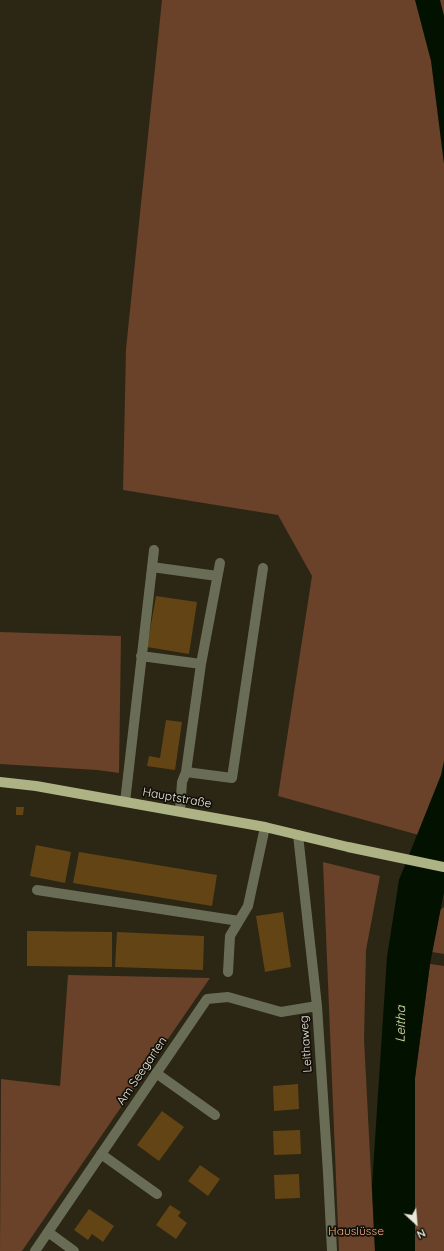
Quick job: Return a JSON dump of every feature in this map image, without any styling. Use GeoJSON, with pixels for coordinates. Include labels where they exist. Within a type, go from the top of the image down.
{"type":"FeatureCollection","features":[{"type":"Feature","properties":{"kind":"main road","name":"Hauptstraße"},"geometry":{"type":"LineString","coordinates":[[0,782],[36,786],[265,827],[298,836],[444,867]]}},
{"type":"Feature","properties":{"kind":"street"},"geometry":{"type":"LineString","coordinates":[[125,802],[154,550]]}},
{"type":"Feature","properties":{"kind":"street"},"geometry":{"type":"LineString","coordinates":[[180,811],[182,782],[186,772],[201,664],[220,563]]}},
{"type":"Feature","properties":{"kind":"street"},"geometry":{"type":"LineString","coordinates":[[152,567],[217,576]]}},
{"type":"Feature","properties":{"kind":"street"},"geometry":{"type":"LineString","coordinates":[[186,772],[232,778],[263,568]]}},
{"type":"Feature","properties":{"kind":"street"},"geometry":{"type":"LineString","coordinates":[[141,656],[201,664]]}},
{"type":"Feature","properties":{"kind":"street"},"geometry":{"type":"LineString","coordinates":[[228,972],[230,936],[248,906],[265,827]]}},
{"type":"Feature","properties":{"kind":"street","name":"Leithaweg"},"geometry":{"type":"LineString","coordinates":[[298,836],[317,1006],[332,1251]]}},
{"type":"Feature","properties":{"kind":"street"},"geometry":{"type":"LineString","coordinates":[[36,890],[239,921]]}},
{"type":"Feature","properties":{"kind":"street","name":"Am Seegarten"},"geometry":{"type":"LineString","coordinates":[[35,1251],[207,999],[228,996],[281,1012],[317,1006]]}},
{"type":"Feature","properties":{"kind":"street"},"geometry":{"type":"LineString","coordinates":[[156,1073],[215,1115]]}},
{"type":"Feature","properties":{"kind":"street"},"geometry":{"type":"LineString","coordinates":[[101,1154],[157,1194]]}},
{"type":"Feature","properties":{"kind":"street"},"geometry":{"type":"LineString","coordinates":[[48,1232],[74,1251]]}},
{"type":"Feature","properties":{"kind":"green space"},"geometry":{"type":"Polygon","coordinates":[[[162,0],[444,0],[444,842],[278,796],[312,576],[278,515],[123,490],[126,349],[162,0]]]}},
{"type":"Feature","properties":{"kind":"green space"},"geometry":{"type":"Polygon","coordinates":[[[0,632],[121,636],[119,773],[97,770],[0,764],[0,632]]]}},
{"type":"Feature","properties":{"kind":"green space","name":"Hauslüsse"},"geometry":{"type":"Polygon","coordinates":[[[323,862],[380,876],[366,950],[364,1039],[375,1251],[339,1251],[323,862]]]}},
{"type":"Feature","properties":{"kind":"green space"},"geometry":{"type":"Polygon","coordinates":[[[444,907],[444,954],[432,952],[440,910],[444,907]]]}},
{"type":"Feature","properties":{"kind":"green space"},"geometry":{"type":"Polygon","coordinates":[[[430,964],[444,966],[444,1251],[415,1251],[415,1078],[430,964]]]}},
{"type":"Feature","properties":{"kind":"green space"},"geometry":{"type":"Polygon","coordinates":[[[68,975],[210,978],[22,1251],[0,1251],[1,1079],[60,1086],[68,975]]]}},
{"type":"Feature","properties":{"kind":"water"},"geometry":{"type":"Polygon","coordinates":[[[415,0],[440,0],[444,16],[444,164],[431,61],[415,0]]]}},
{"type":"Feature","properties":{"kind":"water","name":"Leitha"},"geometry":{"type":"Polygon","coordinates":[[[444,761],[444,892],[430,964],[415,1078],[415,1251],[375,1251],[372,1186],[387,957],[399,880],[441,775],[444,761]]]}},
{"type":"Feature","properties":{"kind":"building"},"geometry":{"type":"Polygon","coordinates":[[[156,596],[197,602],[189,654],[147,647],[156,596]]]}},
{"type":"Feature","properties":{"kind":"building"},"geometry":{"type":"Polygon","coordinates":[[[166,720],[182,722],[175,770],[147,766],[149,756],[160,758],[166,720]]]}},
{"type":"Feature","properties":{"kind":"building"},"geometry":{"type":"Polygon","coordinates":[[[16,807],[24,807],[23,815],[16,815],[16,807]]]}},
{"type":"Feature","properties":{"kind":"building"},"geometry":{"type":"Polygon","coordinates":[[[36,845],[71,852],[65,883],[30,876],[36,845]]]}},
{"type":"Feature","properties":{"kind":"building"},"geometry":{"type":"Polygon","coordinates":[[[79,852],[217,875],[212,906],[73,883],[79,852]]]}},
{"type":"Feature","properties":{"kind":"building"},"geometry":{"type":"Polygon","coordinates":[[[283,912],[291,967],[265,972],[256,916],[283,912]]]}},
{"type":"Feature","properties":{"kind":"building"},"geometry":{"type":"Polygon","coordinates":[[[27,931],[112,932],[112,967],[27,966],[27,931]]]}},
{"type":"Feature","properties":{"kind":"building"},"geometry":{"type":"Polygon","coordinates":[[[117,932],[204,936],[203,970],[115,967],[117,932]]]}},
{"type":"Feature","properties":{"kind":"building"},"geometry":{"type":"Polygon","coordinates":[[[298,1084],[299,1109],[274,1111],[273,1086],[298,1084]]]}},
{"type":"Feature","properties":{"kind":"building"},"geometry":{"type":"Polygon","coordinates":[[[162,1111],[184,1127],[159,1161],[137,1145],[162,1111]]]}},
{"type":"Feature","properties":{"kind":"building"},"geometry":{"type":"Polygon","coordinates":[[[300,1130],[301,1154],[274,1155],[273,1131],[300,1130]]]}},
{"type":"Feature","properties":{"kind":"building"},"geometry":{"type":"Polygon","coordinates":[[[200,1165],[220,1179],[208,1196],[188,1181],[200,1165]]]}},
{"type":"Feature","properties":{"kind":"building"},"geometry":{"type":"Polygon","coordinates":[[[299,1174],[300,1198],[275,1199],[274,1175],[299,1174]]]}},
{"type":"Feature","properties":{"kind":"building"},"geometry":{"type":"Polygon","coordinates":[[[170,1205],[181,1212],[178,1216],[187,1223],[176,1239],[156,1225],[170,1205]]]}},
{"type":"Feature","properties":{"kind":"building"},"geometry":{"type":"Polygon","coordinates":[[[89,1209],[114,1226],[103,1242],[92,1234],[88,1240],[74,1230],[89,1209]]]}}]}
